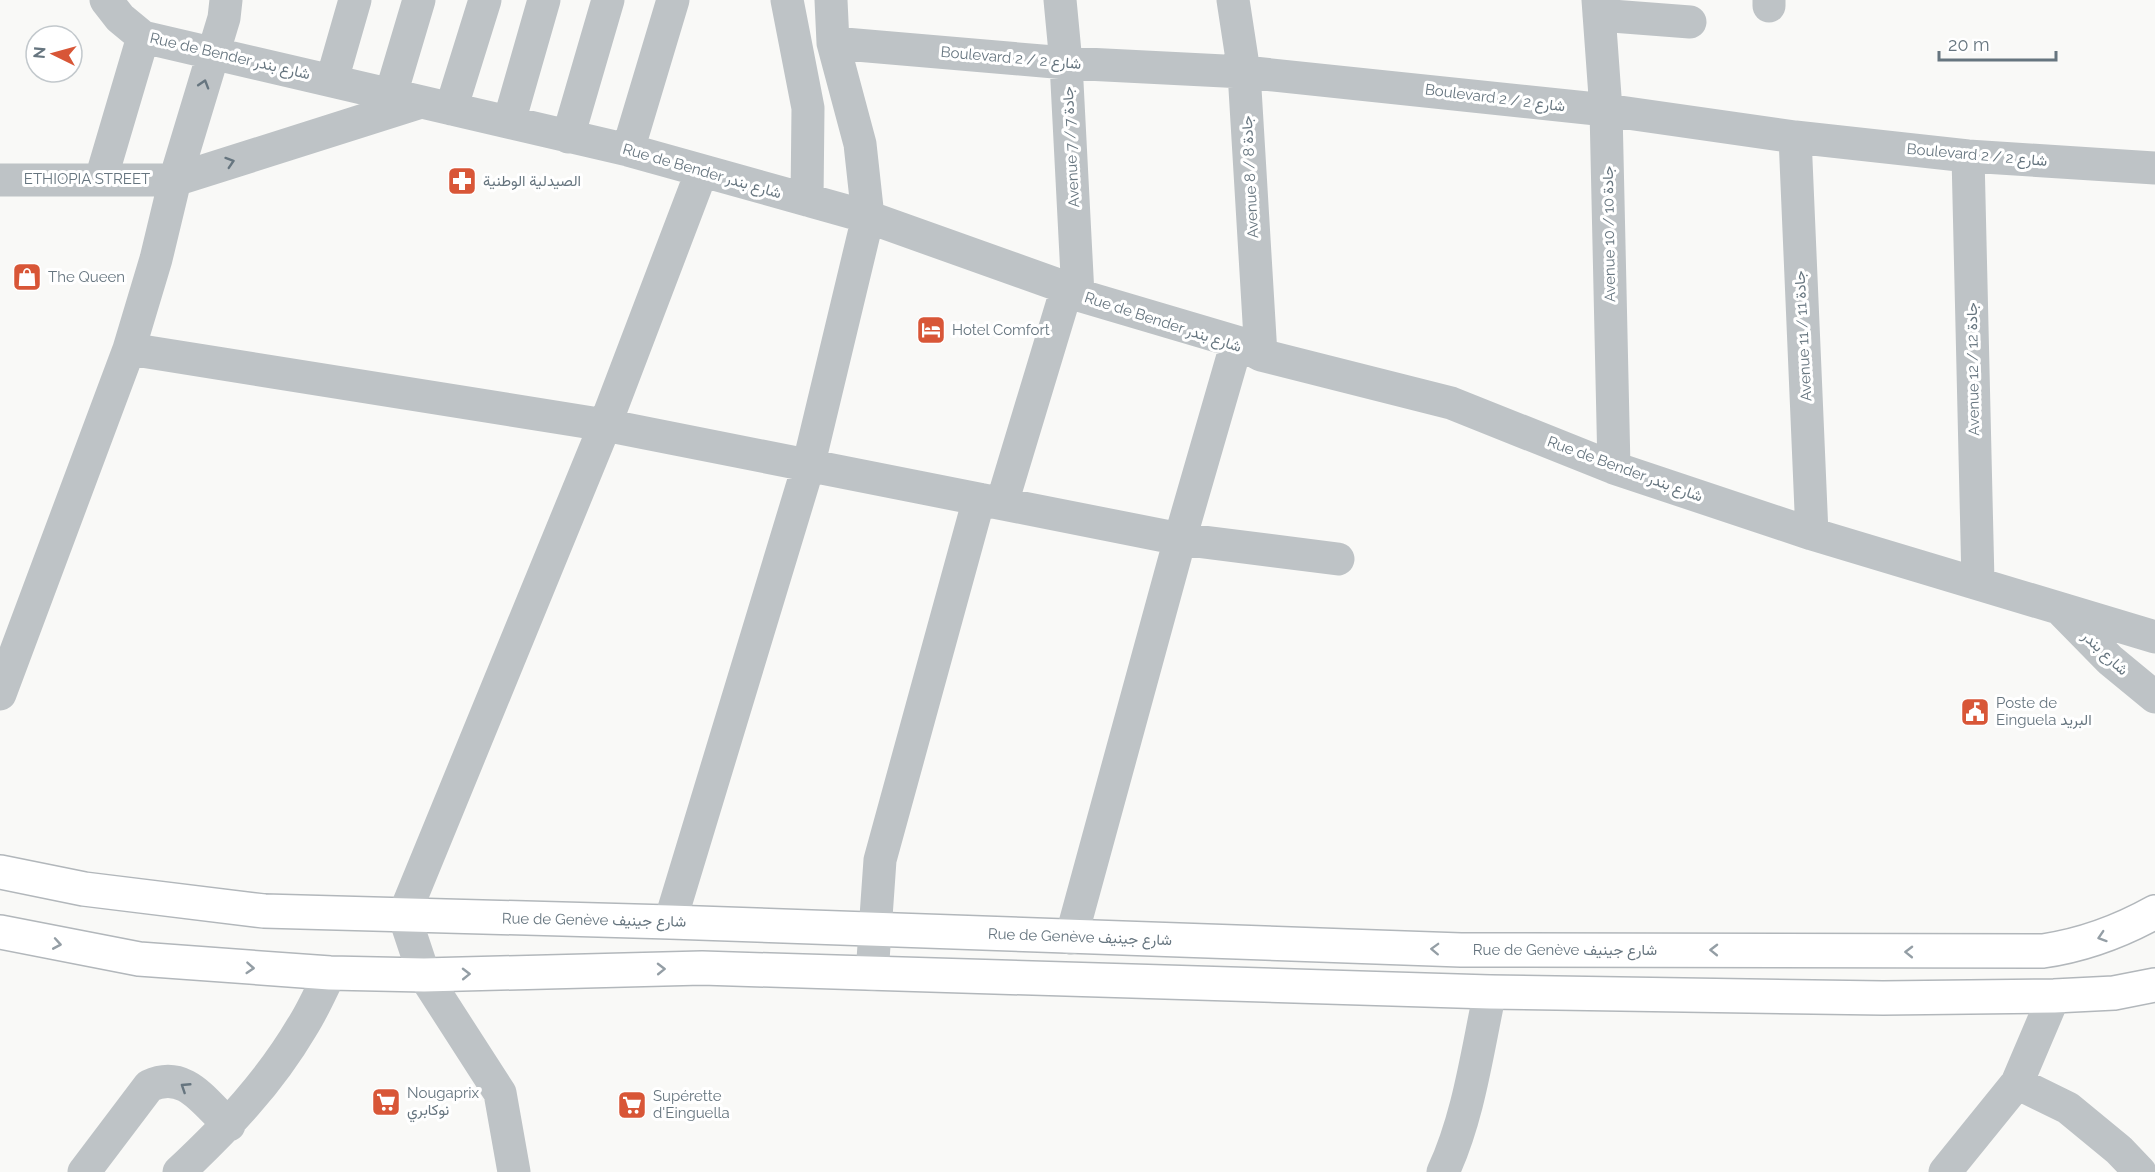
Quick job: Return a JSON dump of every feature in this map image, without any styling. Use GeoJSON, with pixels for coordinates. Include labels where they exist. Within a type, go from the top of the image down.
{"type":"FeatureCollection","features":[{"type":"Feature","properties":{"kind":"main road","name":"Rue de Genève شارع جينيف"},"geometry":{"type":"LineString","coordinates":[[0,872],[84,889],[264,911],[670,922],[1071,938],[1461,950],[2043,951],[2076,946],[2112,934],[2155,912]]}},
{"type":"Feature","properties":{"kind":"main road"},"geometry":{"type":"LineString","coordinates":[[0,932],[139,959],[330,973],[424,975],[702,968],[1490,992],[1883,998],[2114,993],[2155,984]]}},
{"type":"Feature","properties":{"kind":"street","name":"Rue de Bender شارع بندر"},"geometry":{"type":"LineString","coordinates":[[106,0],[120,18],[144,38],[214,52],[628,150],[701,173],[868,217],[1072,292],[1249,349],[1451,403],[1614,468],[1812,534],[2155,637]]}},
{"type":"Feature","properties":{"kind":"street"},"geometry":{"type":"LineString","coordinates":[[0,694],[129,349],[156,259],[175,180],[224,18],[226,0]]}},
{"type":"Feature","properties":{"kind":"street"},"geometry":{"type":"LineString","coordinates":[[332,80],[355,0]]}},
{"type":"Feature","properties":{"kind":"street"},"geometry":{"type":"LineString","coordinates":[[419,0],[421,101]]}},
{"type":"Feature","properties":{"kind":"street"},"geometry":{"type":"LineString","coordinates":[[421,101],[485,0]]}},
{"type":"Feature","properties":{"kind":"street"},"geometry":{"type":"LineString","coordinates":[[509,123],[544,0]]}},
{"type":"Feature","properties":{"kind":"street"},"geometry":{"type":"LineString","coordinates":[[568,137],[608,0]]}},
{"type":"Feature","properties":{"kind":"street"},"geometry":{"type":"LineString","coordinates":[[628,150],[673,0]]}},
{"type":"Feature","properties":{"kind":"street"},"geometry":{"type":"LineString","coordinates":[[787,0],[808,108],[807,200]]}},
{"type":"Feature","properties":{"kind":"street"},"geometry":{"type":"LineString","coordinates":[[670,922],[808,467],[868,217],[861,144],[833,43],[831,0]]}},
{"type":"Feature","properties":{"kind":"street","name":"Avenue 7 / جادة 7"},"geometry":{"type":"LineString","coordinates":[[872,974],[880,860],[991,501],[1072,292],[1066,63],[1060,0]]}},
{"type":"Feature","properties":{"kind":"street","name":"Avenue 8 / جادة 8"},"geometry":{"type":"LineString","coordinates":[[1071,938],[1180,539],[1249,349],[1244,72],[1233,0]]}},
{"type":"Feature","properties":{"kind":"street"},"geometry":{"type":"LineString","coordinates":[[1599,8],[1690,22]]}},
{"type":"Feature","properties":{"kind":"street","name":"Avenue 10 / جادة 10"},"geometry":{"type":"LineString","coordinates":[[1599,8],[1606,110],[1614,468]]}},
{"type":"Feature","properties":{"kind":"street"},"geometry":{"type":"LineString","coordinates":[[101,179],[144,38]]}},
{"type":"Feature","properties":{"kind":"street","name":"Boulevard 2 / شارع 2"},"geometry":{"type":"LineString","coordinates":[[833,43],[1066,63],[1244,72],[1606,110],[1795,137],[1968,156],[2155,168]]}},
{"type":"Feature","properties":{"kind":"street","name":"ETHIOPIA STREET"},"geometry":{"type":"LineString","coordinates":[[0,180],[175,180],[421,101]]}},
{"type":"Feature","properties":{"kind":"street","name":"Avenue 11 / جادة 11"},"geometry":{"type":"LineString","coordinates":[[1795,137],[1812,534]]}},
{"type":"Feature","properties":{"kind":"street","name":"Avenue 12 / جادة 12"},"geometry":{"type":"LineString","coordinates":[[1968,156],[1978,582]]}},
{"type":"Feature","properties":{"kind":"street"},"geometry":{"type":"LineString","coordinates":[[514,1172],[500,1093],[424,975],[404,915],[605,425],[701,173]]}},
{"type":"Feature","properties":{"kind":"street"},"geometry":{"type":"LineString","coordinates":[[129,349],[605,425],[1180,539],[1338,559]]}},
{"type":"Feature","properties":{"kind":"street","name":"شارع بندر"},"geometry":{"type":"LineString","coordinates":[[2057,606],[2110,660],[2155,698]]}},
{"type":"Feature","properties":{"kind":"street"},"geometry":{"type":"LineString","coordinates":[[179,1172],[229,1125],[267,1080],[303,1027],[330,973]]}},
{"type":"Feature","properties":{"kind":"street"},"geometry":{"type":"LineString","coordinates":[[1443,1172],[1454,1149],[1464,1114],[1490,992]]}},
{"type":"Feature","properties":{"kind":"street"},"geometry":{"type":"LineString","coordinates":[[1945,1172],[2017,1083],[2054,996]]}},
{"type":"Feature","properties":{"kind":"street"},"geometry":{"type":"LineString","coordinates":[[84,1172],[149,1086],[164,1079],[183,1083],[229,1125]]}},
{"type":"Feature","properties":{"kind":"street"},"geometry":{"type":"LineString","coordinates":[[2017,1083],[2068,1108],[2120,1150],[2140,1172]]}},
{"type":"Feature","properties":{"kind":"place","name":"الصيدلية الوطنية"},"geometry":{"type":"Point","coordinates":[462,181]}},
{"type":"Feature","properties":{"kind":"place","name":"The Queen"},"geometry":{"type":"Point","coordinates":[27,277]}},
{"type":"Feature","properties":{"kind":"place","name":"Hotel Comfort"},"geometry":{"type":"Point","coordinates":[931,330]}},
{"type":"Feature","properties":{"kind":"place","name":"Poste de Einguela البريد"},"geometry":{"type":"Point","coordinates":[1975,712]}},
{"type":"Feature","properties":{"kind":"place","name":"Nougaprix نوكابري"},"geometry":{"type":"Point","coordinates":[386,1102]}},
{"type":"Feature","properties":{"kind":"place","name":"Supérette d'Einguella"},"geometry":{"type":"Point","coordinates":[632,1105]}}]}
